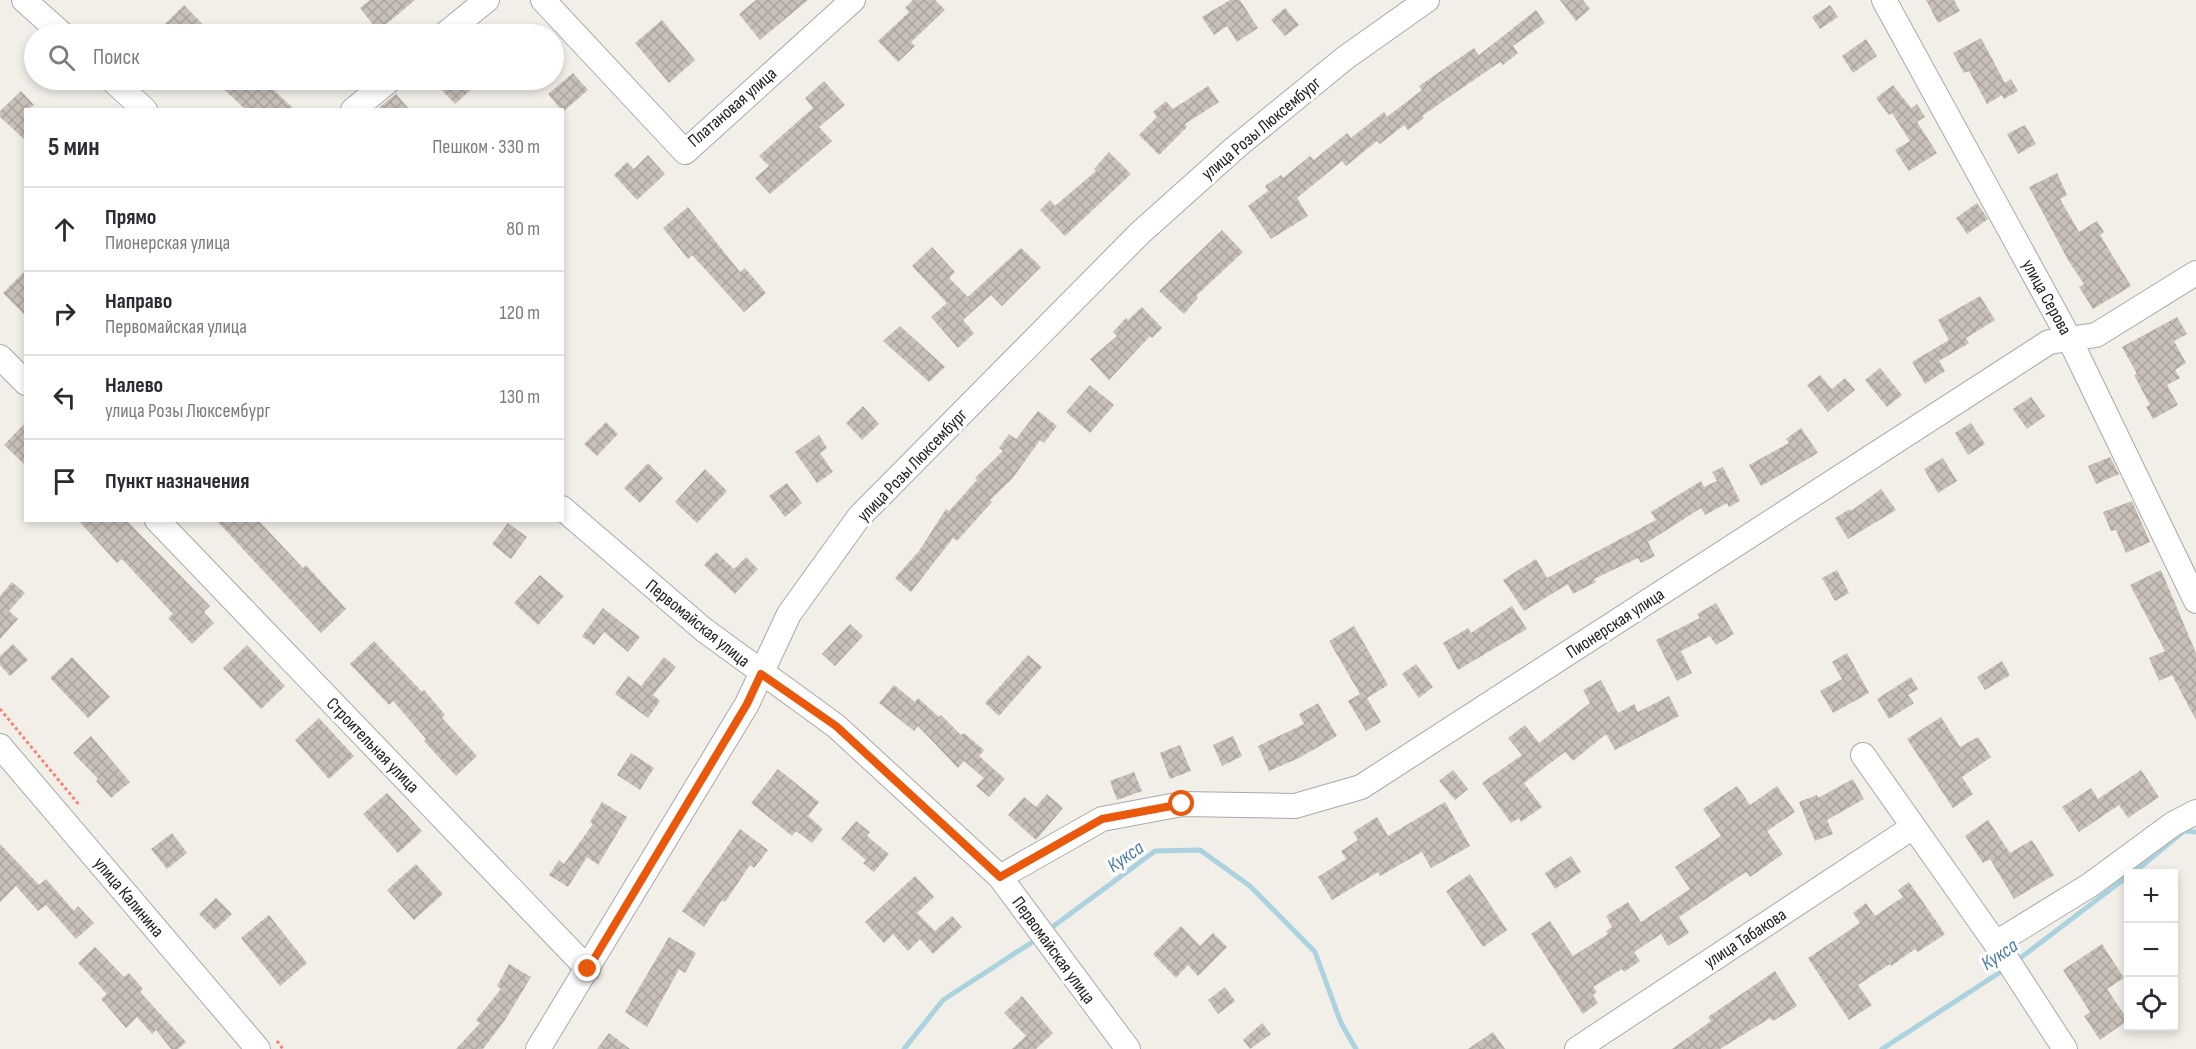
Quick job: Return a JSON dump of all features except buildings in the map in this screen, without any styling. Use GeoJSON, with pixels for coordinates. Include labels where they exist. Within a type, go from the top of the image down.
{"type":"FeatureCollection","features":[{"type":"Feature","properties":{"kind":"street"},"geometry":{"type":"LineString","coordinates":[[24,0],[51,24]]}},
{"type":"Feature","properties":{"kind":"street"},"geometry":{"type":"LineString","coordinates":[[457,24],[487,0]]}},
{"type":"Feature","properties":{"kind":"street","name":"Платановая улица"},"geometry":{"type":"LineString","coordinates":[[543,0],[685,152],[853,0]]}},
{"type":"Feature","properties":{"kind":"street","name":"улица Розы Люксембург"},"geometry":{"type":"LineString","coordinates":[[538,1049],[747,704],[789,614],[859,518],[1123,250],[1236,147],[1345,58],[1427,0]]}},
{"type":"Feature","properties":{"kind":"street","name":"улица Серова"},"geometry":{"type":"LineString","coordinates":[[1884,0],[2069,338],[2196,601]]}},
{"type":"Feature","properties":{"kind":"street"},"geometry":{"type":"LineString","coordinates":[[123,90],[143,108]]}},
{"type":"Feature","properties":{"kind":"street"},"geometry":{"type":"LineString","coordinates":[[355,108],[378,90]]}},
{"type":"Feature","properties":{"kind":"street","name":"Пионерская улица"},"geometry":{"type":"LineString","coordinates":[[1000,877],[1102,819],[1182,804],[1295,807],[1361,787],[2049,342],[2096,335],[2196,273]]}},
{"type":"Feature","properties":{"kind":"street"},"geometry":{"type":"LineString","coordinates":[[0,357],[24,381]]}},
{"type":"Feature","properties":{"kind":"street","name":"Первомайская улица"},"geometry":{"type":"LineString","coordinates":[[564,509],[704,630],[761,674],[836,726],[1000,877],[1128,1049]]}},
{"type":"Feature","properties":{"kind":"street","name":"Строительная улица"},"geometry":{"type":"LineString","coordinates":[[160,522],[588,969]]}},
{"type":"Feature","properties":{"kind":"street","name":"улица Калинина"},"geometry":{"type":"LineString","coordinates":[[0,746],[258,1049]]}},
{"type":"Feature","properties":{"kind":"street"},"geometry":{"type":"LineString","coordinates":[[1863,754],[2006,957],[2065,1049]]}},
{"type":"Feature","properties":{"kind":"street"},"geometry":{"type":"LineString","coordinates":[[2006,957],[2090,885],[2173,824],[2196,812]]}},
{"type":"Feature","properties":{"kind":"street","name":"улица Табакова"},"geometry":{"type":"LineString","coordinates":[[1577,1049],[1913,827]]}},
{"type":"Feature","properties":{"kind":"waterway","name":"Кукса"},"geometry":{"type":"LineString","coordinates":[[2138,869],[2184,831],[2196,832]]}},
{"type":"Feature","properties":{"kind":"waterway","name":"Кукса"},"geometry":{"type":"LineString","coordinates":[[1047,931],[1155,851],[1200,850],[1250,886],[1315,952],[1341,1023],[1356,1049]]}},
{"type":"Feature","properties":{"kind":"waterway","name":"Кукса"},"geometry":{"type":"LineString","coordinates":[[2015,962],[2124,879]]}},
{"type":"Feature","properties":{"kind":"waterway","name":"Кукса"},"geometry":{"type":"LineString","coordinates":[[904,1049],[943,1000],[1037,939]]}},
{"type":"Feature","properties":{"kind":"waterway","name":"Кукса"},"geometry":{"type":"LineString","coordinates":[[1882,1049],[2005,969]]}},
{"type":"Feature","properties":{"kind":"route"},"geometry":{"type":"LineString","coordinates":[[588,969],[747,704],[761,674],[836,726],[1000,877],[1102,819],[1182,804]]}}]}
